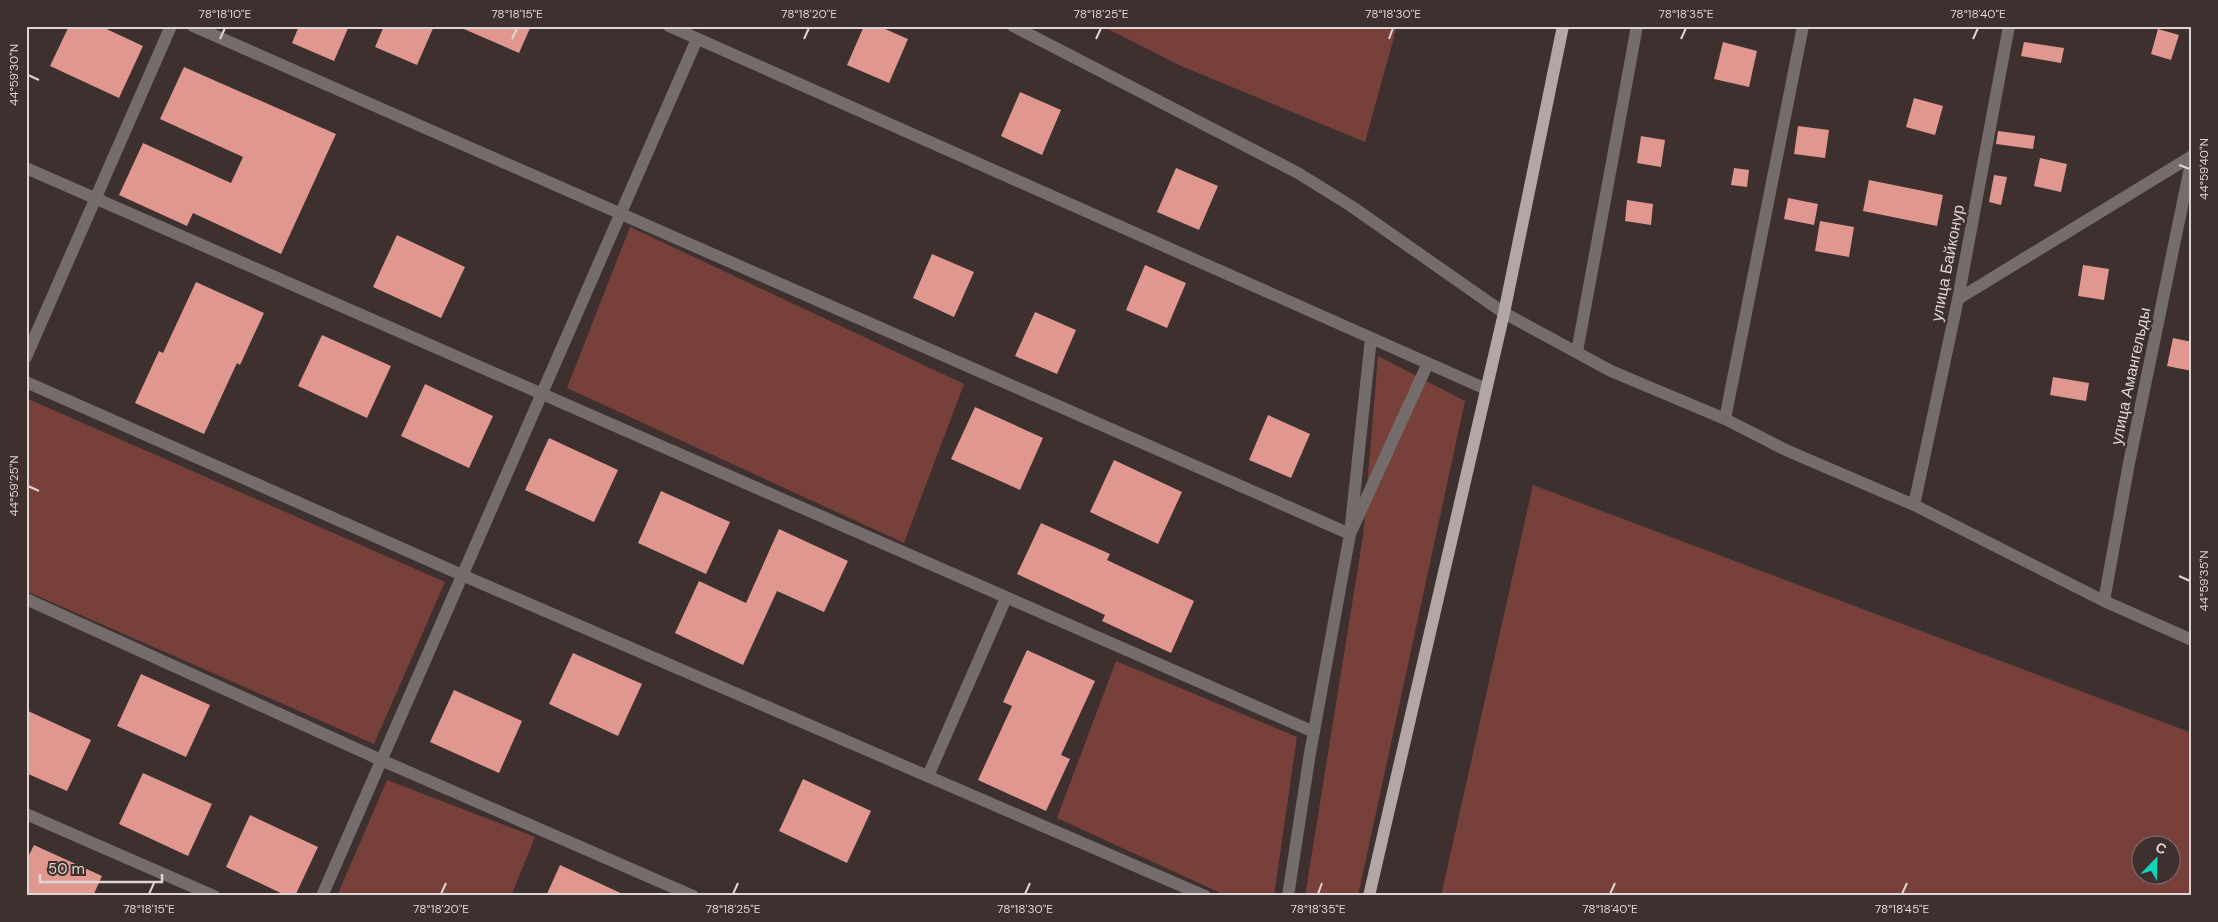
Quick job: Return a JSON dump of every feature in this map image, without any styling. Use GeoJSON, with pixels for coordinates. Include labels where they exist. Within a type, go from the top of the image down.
{"type":"FeatureCollection","features":[{"type":"Feature","properties":{"kind":"main road"},"geometry":{"type":"LineString","coordinates":[[1370,896],[1504,313],[1563,26]]}},
{"type":"Feature","properties":{"kind":"street"},"geometry":{"type":"LineString","coordinates":[[26,357],[171,26]]}},
{"type":"Feature","properties":{"kind":"street"},"geometry":{"type":"LineString","coordinates":[[193,26],[1350,534]]}},
{"type":"Feature","properties":{"kind":"street"},"geometry":{"type":"LineString","coordinates":[[669,26],[1486,390]]}},
{"type":"Feature","properties":{"kind":"street"},"geometry":{"type":"LineString","coordinates":[[1013,26],[1298,173],[1351,206],[1504,313],[1611,371],[1726,419],[1788,451],[1914,505],[2104,601],[2192,640]]}},
{"type":"Feature","properties":{"kind":"street"},"geometry":{"type":"LineString","coordinates":[[1577,352],[1637,26]]}},
{"type":"Feature","properties":{"kind":"street"},"geometry":{"type":"LineString","coordinates":[[1726,419],[1803,26]]}},
{"type":"Feature","properties":{"kind":"street","name":"улица Байконур"},"geometry":{"type":"LineString","coordinates":[[1914,505],[1958,299],[2009,26]]}},
{"type":"Feature","properties":{"kind":"street"},"geometry":{"type":"LineString","coordinates":[[322,896],[697,39]]}},
{"type":"Feature","properties":{"kind":"street"},"geometry":{"type":"LineString","coordinates":[[1958,299],[2192,157]]}},
{"type":"Feature","properties":{"kind":"street","name":"улица Амангельды"},"geometry":{"type":"LineString","coordinates":[[2104,601],[2129,463],[2192,157]]}},
{"type":"Feature","properties":{"kind":"street"},"geometry":{"type":"LineString","coordinates":[[26,168],[1314,732]]}},
{"type":"Feature","properties":{"kind":"street"},"geometry":{"type":"LineString","coordinates":[[1288,896],[1314,732],[1350,534],[1371,338]]}},
{"type":"Feature","properties":{"kind":"street"},"geometry":{"type":"LineString","coordinates":[[1350,534],[1428,363]]}},
{"type":"Feature","properties":{"kind":"street"},"geometry":{"type":"LineString","coordinates":[[26,382],[462,575],[1206,896]]}},
{"type":"Feature","properties":{"kind":"street"},"geometry":{"type":"LineString","coordinates":[[928,776],[1006,598]]}},
{"type":"Feature","properties":{"kind":"street"},"geometry":{"type":"LineString","coordinates":[[26,599],[381,760],[694,896]]}},
{"type":"Feature","properties":{"kind":"street"},"geometry":{"type":"LineString","coordinates":[[26,814],[214,896]]}},
{"type":"Feature","properties":{"kind":"shaded area"},"geometry":{"type":"Polygon","coordinates":[[[1102,26],[1397,26],[1365,142],[1181,66],[1102,26]]]}},
{"type":"Feature","properties":{"kind":"shaded area"},"geometry":{"type":"Polygon","coordinates":[[[630,227],[964,384],[904,543],[567,388],[630,227]]]}},
{"type":"Feature","properties":{"kind":"shaded area"},"geometry":{"type":"Polygon","coordinates":[[[1378,356],[1465,401],[1358,896],[1305,896],[1363,536],[1378,356]]]}},
{"type":"Feature","properties":{"kind":"shaded area"},"geometry":{"type":"Polygon","coordinates":[[[26,398],[445,582],[374,744],[26,591],[26,398]]]}},
{"type":"Feature","properties":{"kind":"shaded area"},"geometry":{"type":"Polygon","coordinates":[[[1533,485],[2192,733],[2192,896],[1441,896],[1533,485]]]}},
{"type":"Feature","properties":{"kind":"shaded area"},"geometry":{"type":"Polygon","coordinates":[[[1116,661],[1297,737],[1274,896],[1227,896],[1057,818],[1116,661]]]}},
{"type":"Feature","properties":{"kind":"shaded area"},"geometry":{"type":"Polygon","coordinates":[[[387,780],[535,837],[511,896],[337,896],[387,780]]]}},
{"type":"Feature","properties":{"kind":"building"},"geometry":{"type":"Polygon","coordinates":[[[69,26],[100,26],[143,46],[119,98],[50,66],[69,26]]]}},
{"type":"Feature","properties":{"kind":"building"},"geometry":{"type":"Polygon","coordinates":[[[299,26],[349,26],[334,61],[292,43],[299,26]]]}},
{"type":"Feature","properties":{"kind":"building"},"geometry":{"type":"Polygon","coordinates":[[[384,26],[434,26],[417,65],[375,47],[384,26]]]}},
{"type":"Feature","properties":{"kind":"building"},"geometry":{"type":"Polygon","coordinates":[[[457,26],[531,26],[519,53],[457,26]]]}},
{"type":"Feature","properties":{"kind":"building"},"geometry":{"type":"Polygon","coordinates":[[[864,26],[878,26],[908,39],[889,83],[847,65],[864,26]]]}},
{"type":"Feature","properties":{"kind":"building"},"geometry":{"type":"Polygon","coordinates":[[[2158,29],[2179,35],[2171,60],[2151,54],[2158,29]]]}},
{"type":"Feature","properties":{"kind":"building"},"geometry":{"type":"Polygon","coordinates":[[[1723,42],[1757,51],[1749,87],[1714,79],[1723,42]]]}},
{"type":"Feature","properties":{"kind":"building"},"geometry":{"type":"Polygon","coordinates":[[[2024,42],[2064,48],[2061,63],[2021,56],[2024,42]]]}},
{"type":"Feature","properties":{"kind":"building"},"geometry":{"type":"Polygon","coordinates":[[[184,67],[336,134],[281,254],[193,213],[187,226],[119,195],[143,143],[231,183],[243,157],[160,119],[184,67]]]}},
{"type":"Feature","properties":{"kind":"building"},"geometry":{"type":"Polygon","coordinates":[[[1020,92],[1061,110],[1042,155],[1001,136],[1020,92]]]}},
{"type":"Feature","properties":{"kind":"building"},"geometry":{"type":"Polygon","coordinates":[[[1914,98],[1943,106],[1935,135],[1906,127],[1914,98]]]}},
{"type":"Feature","properties":{"kind":"building"},"geometry":{"type":"Polygon","coordinates":[[[1798,126],[1829,130],[1825,158],[1794,154],[1798,126]]]}},
{"type":"Feature","properties":{"kind":"building"},"geometry":{"type":"Polygon","coordinates":[[[1998,131],[2035,136],[2033,149],[1996,144],[1998,131]]]}},
{"type":"Feature","properties":{"kind":"building"},"geometry":{"type":"Polygon","coordinates":[[[1641,136],[1665,140],[1661,167],[1637,163],[1641,136]]]}},
{"type":"Feature","properties":{"kind":"building"},"geometry":{"type":"Polygon","coordinates":[[[2040,158],[2067,164],[2061,192],[2034,186],[2040,158]]]}},
{"type":"Feature","properties":{"kind":"building"},"geometry":{"type":"Polygon","coordinates":[[[1176,168],[1218,186],[1199,230],[1157,212],[1176,168]]]}},
{"type":"Feature","properties":{"kind":"building"},"geometry":{"type":"Polygon","coordinates":[[[1734,168],[1749,170],[1747,187],[1731,185],[1734,168]]]}},
{"type":"Feature","properties":{"kind":"building"},"geometry":{"type":"Polygon","coordinates":[[[1994,175],[2007,177],[2001,205],[1989,202],[1994,175]]]}},
{"type":"Feature","properties":{"kind":"building"},"geometry":{"type":"Polygon","coordinates":[[[1869,180],[1943,195],[1937,226],[1863,211],[1869,180]]]}},
{"type":"Feature","properties":{"kind":"building"},"geometry":{"type":"Polygon","coordinates":[[[1788,198],[1818,204],[1814,225],[1784,219],[1788,198]]]}},
{"type":"Feature","properties":{"kind":"building"},"geometry":{"type":"Polygon","coordinates":[[[1627,200],[1653,204],[1651,225],[1625,221],[1627,200]]]}},
{"type":"Feature","properties":{"kind":"building"},"geometry":{"type":"Polygon","coordinates":[[[1820,221],[1854,227],[1849,257],[1815,251],[1820,221]]]}},
{"type":"Feature","properties":{"kind":"building"},"geometry":{"type":"Polygon","coordinates":[[[397,235],[465,267],[441,318],[373,287],[397,235]]]}},
{"type":"Feature","properties":{"kind":"building"},"geometry":{"type":"Polygon","coordinates":[[[932,254],[974,272],[954,317],[913,298],[932,254]]]}},
{"type":"Feature","properties":{"kind":"building"},"geometry":{"type":"Polygon","coordinates":[[[1145,265],[1186,283],[1167,328],[1126,310],[1145,265]]]}},
{"type":"Feature","properties":{"kind":"building"},"geometry":{"type":"Polygon","coordinates":[[[2083,265],[2109,269],[2104,300],[2078,296],[2083,265]]]}},
{"type":"Feature","properties":{"kind":"building"},"geometry":{"type":"Polygon","coordinates":[[[196,282],[264,313],[240,365],[237,363],[204,434],[135,403],[159,351],[163,353],[196,282]]]}},
{"type":"Feature","properties":{"kind":"building"},"geometry":{"type":"Polygon","coordinates":[[[1035,312],[1076,330],[1057,374],[1015,356],[1035,312]]]}},
{"type":"Feature","properties":{"kind":"building"},"geometry":{"type":"Polygon","coordinates":[[[322,335],[391,366],[367,418],[298,386],[322,335]]]}},
{"type":"Feature","properties":{"kind":"building"},"geometry":{"type":"Polygon","coordinates":[[[2173,338],[2192,342],[2192,371],[2167,366],[2173,338]]]}},
{"type":"Feature","properties":{"kind":"building"},"geometry":{"type":"Polygon","coordinates":[[[2053,377],[2089,383],[2086,401],[2050,395],[2053,377]]]}},
{"type":"Feature","properties":{"kind":"building"},"geometry":{"type":"Polygon","coordinates":[[[425,384],[493,416],[469,468],[401,436],[425,384]]]}},
{"type":"Feature","properties":{"kind":"building"},"geometry":{"type":"Polygon","coordinates":[[[975,407],[1043,438],[1020,490],[951,459],[975,407]]]}},
{"type":"Feature","properties":{"kind":"building"},"geometry":{"type":"Polygon","coordinates":[[[1268,415],[1310,434],[1291,478],[1249,460],[1268,415]]]}},
{"type":"Feature","properties":{"kind":"building"},"geometry":{"type":"Polygon","coordinates":[[[549,438],[618,470],[594,522],[525,490],[549,438]]]}},
{"type":"Feature","properties":{"kind":"building"},"geometry":{"type":"Polygon","coordinates":[[[1114,460],[1182,492],[1158,544],[1090,512],[1114,460]]]}},
{"type":"Feature","properties":{"kind":"building"},"geometry":{"type":"Polygon","coordinates":[[[661,491],[730,522],[706,574],[638,543],[661,491]]]}},
{"type":"Feature","properties":{"kind":"building"},"geometry":{"type":"Polygon","coordinates":[[[1041,523],[1110,554],[1107,560],[1194,601],[1171,653],[1102,621],[1105,615],[1017,574],[1041,523]]]}},
{"type":"Feature","properties":{"kind":"building"},"geometry":{"type":"Polygon","coordinates":[[[779,529],[848,561],[824,612],[777,591],[743,665],[675,633],[699,581],[746,603],[779,529]]]}},
{"type":"Feature","properties":{"kind":"building"},"geometry":{"type":"Polygon","coordinates":[[[1027,650],[1095,681],[1061,755],[1070,759],[1046,811],[978,780],[1012,706],[1003,702],[1027,650]]]}},
{"type":"Feature","properties":{"kind":"building"},"geometry":{"type":"Polygon","coordinates":[[[573,653],[642,684],[618,736],[549,704],[573,653]]]}},
{"type":"Feature","properties":{"kind":"building"},"geometry":{"type":"Polygon","coordinates":[[[141,674],[210,705],[186,757],[117,726],[141,674]]]}},
{"type":"Feature","properties":{"kind":"building"},"geometry":{"type":"Polygon","coordinates":[[[454,690],[522,721],[499,773],[430,742],[454,690]]]}},
{"type":"Feature","properties":{"kind":"building"},"geometry":{"type":"Polygon","coordinates":[[[26,710],[91,740],[67,791],[26,773],[26,710]]]}},
{"type":"Feature","properties":{"kind":"building"},"geometry":{"type":"Polygon","coordinates":[[[143,773],[212,804],[188,856],[119,824],[143,773]]]}},
{"type":"Feature","properties":{"kind":"building"},"geometry":{"type":"Polygon","coordinates":[[[803,779],[871,811],[847,863],[779,831],[803,779]]]}},
{"type":"Feature","properties":{"kind":"building"},"geometry":{"type":"Polygon","coordinates":[[[250,815],[318,847],[295,896],[287,896],[226,867],[250,815]]]}},
{"type":"Feature","properties":{"kind":"building"},"geometry":{"type":"Polygon","coordinates":[[[34,845],[102,876],[93,896],[26,896],[26,861],[34,845]]]}},
{"type":"Feature","properties":{"kind":"building"},"geometry":{"type":"Polygon","coordinates":[[[560,865],[627,896],[546,896],[560,865]]]}}]}
